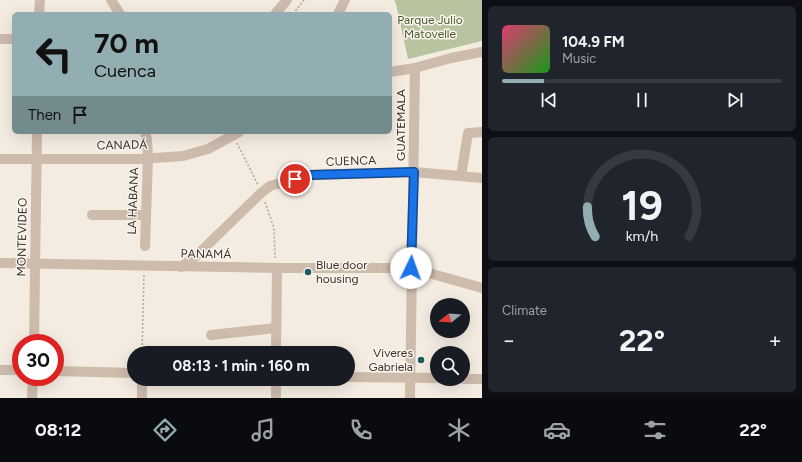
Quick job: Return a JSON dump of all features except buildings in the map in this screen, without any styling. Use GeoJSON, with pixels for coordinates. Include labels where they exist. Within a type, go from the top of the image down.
{"type":"FeatureCollection","features":[{"type":"Feature","properties":{"kind":"street"},"geometry":{"type":"LineString","coordinates":[[39,12],[40,0]]}},
{"type":"Feature","properties":{"kind":"street"},"geometry":{"type":"LineString","coordinates":[[111,0],[119,12]]}},
{"type":"Feature","properties":{"kind":"street"},"geometry":{"type":"LineString","coordinates":[[276,12],[287,0]]}},
{"type":"Feature","properties":{"kind":"street"},"geometry":{"type":"LineString","coordinates":[[339,12],[345,0]]}},
{"type":"Feature","properties":{"kind":"street"},"geometry":{"type":"LineString","coordinates":[[0,39],[12,39]]}},
{"type":"Feature","properties":{"kind":"street"},"geometry":{"type":"LineString","coordinates":[[392,72],[415,68],[451,58],[482,52]]}},
{"type":"Feature","properties":{"kind":"street","name":"GUATEMALA"},"geometry":{"type":"LineString","coordinates":[[410,398],[415,68]]}},
{"type":"Feature","properties":{"kind":"street"},"geometry":{"type":"LineString","coordinates":[[461,176],[468,133],[482,132]]}},
{"type":"Feature","properties":{"kind":"street","name":"MONTEVIDEO"},"geometry":{"type":"LineString","coordinates":[[34,334],[37,134]]}},
{"type":"Feature","properties":{"kind":"street","name":"LA HABANA"},"geometry":{"type":"LineString","coordinates":[[145,246],[148,158],[146,134]]}},
{"type":"Feature","properties":{"kind":"street","name":"CANADÁ"},"geometry":{"type":"LineString","coordinates":[[0,159],[148,158],[183,156],[208,149],[237,136]]}},
{"type":"Feature","properties":{"kind":"street","name":"CUENCA"},"geometry":{"type":"LineString","coordinates":[[181,267],[270,186],[310,175],[414,172],[482,178]]}},
{"type":"Feature","properties":{"kind":"street"},"geometry":{"type":"LineString","coordinates":[[92,215],[146,215]]}},
{"type":"Feature","properties":{"kind":"street","name":"PANAMÁ"},"geometry":{"type":"LineString","coordinates":[[0,263],[181,267],[276,264],[411,268],[482,288]]}},
{"type":"Feature","properties":{"kind":"street"},"geometry":{"type":"LineString","coordinates":[[276,264],[276,346]]}},
{"type":"Feature","properties":{"kind":"street"},"geometry":{"type":"LineString","coordinates":[[211,335],[276,328]]}},
{"type":"Feature","properties":{"kind":"street"},"geometry":{"type":"LineString","coordinates":[[0,370],[12,370]]}},
{"type":"Feature","properties":{"kind":"street"},"geometry":{"type":"LineString","coordinates":[[64,371],[127,373]]}},
{"type":"Feature","properties":{"kind":"street"},"geometry":{"type":"LineString","coordinates":[[355,377],[430,378]]}},
{"type":"Feature","properties":{"kind":"street"},"geometry":{"type":"LineString","coordinates":[[470,379],[482,379]]}},
{"type":"Feature","properties":{"kind":"street"},"geometry":{"type":"LineString","coordinates":[[32,398],[33,386]]}},
{"type":"Feature","properties":{"kind":"street"},"geometry":{"type":"LineString","coordinates":[[142,386],[142,398]]}},
{"type":"Feature","properties":{"kind":"street"},"geometry":{"type":"LineString","coordinates":[[276,386],[276,398]]}},
{"type":"Feature","properties":{"kind":"path"},"geometry":{"type":"LineString","coordinates":[[295,12],[304,0]]}},
{"type":"Feature","properties":{"kind":"path"},"geometry":{"type":"LineString","coordinates":[[237,136],[260,190]]}},
{"type":"Feature","properties":{"kind":"path"},"geometry":{"type":"LineString","coordinates":[[265,202],[274,228],[276,264]]}},
{"type":"Feature","properties":{"kind":"path"},"geometry":{"type":"LineString","coordinates":[[142,346],[144,268]]}},
{"type":"Feature","properties":{"kind":"green space","name":"Parque Julio Matovelle"},"geometry":{"type":"Polygon","coordinates":[[[394,0],[482,0],[482,41],[408,59],[394,0]]]}},
{"type":"Feature","properties":{"kind":"place","name":"Blue door housing"},"geometry":{"type":"Point","coordinates":[308,272]}},
{"type":"Feature","properties":{"kind":"place","name":"Viveres Gabriela"},"geometry":{"type":"Point","coordinates":[421,360]}},
{"type":"Feature","properties":{"kind":"route"},"geometry":{"type":"LineString","coordinates":[[295,179],[310,175],[414,172],[411,268]]}}]}
